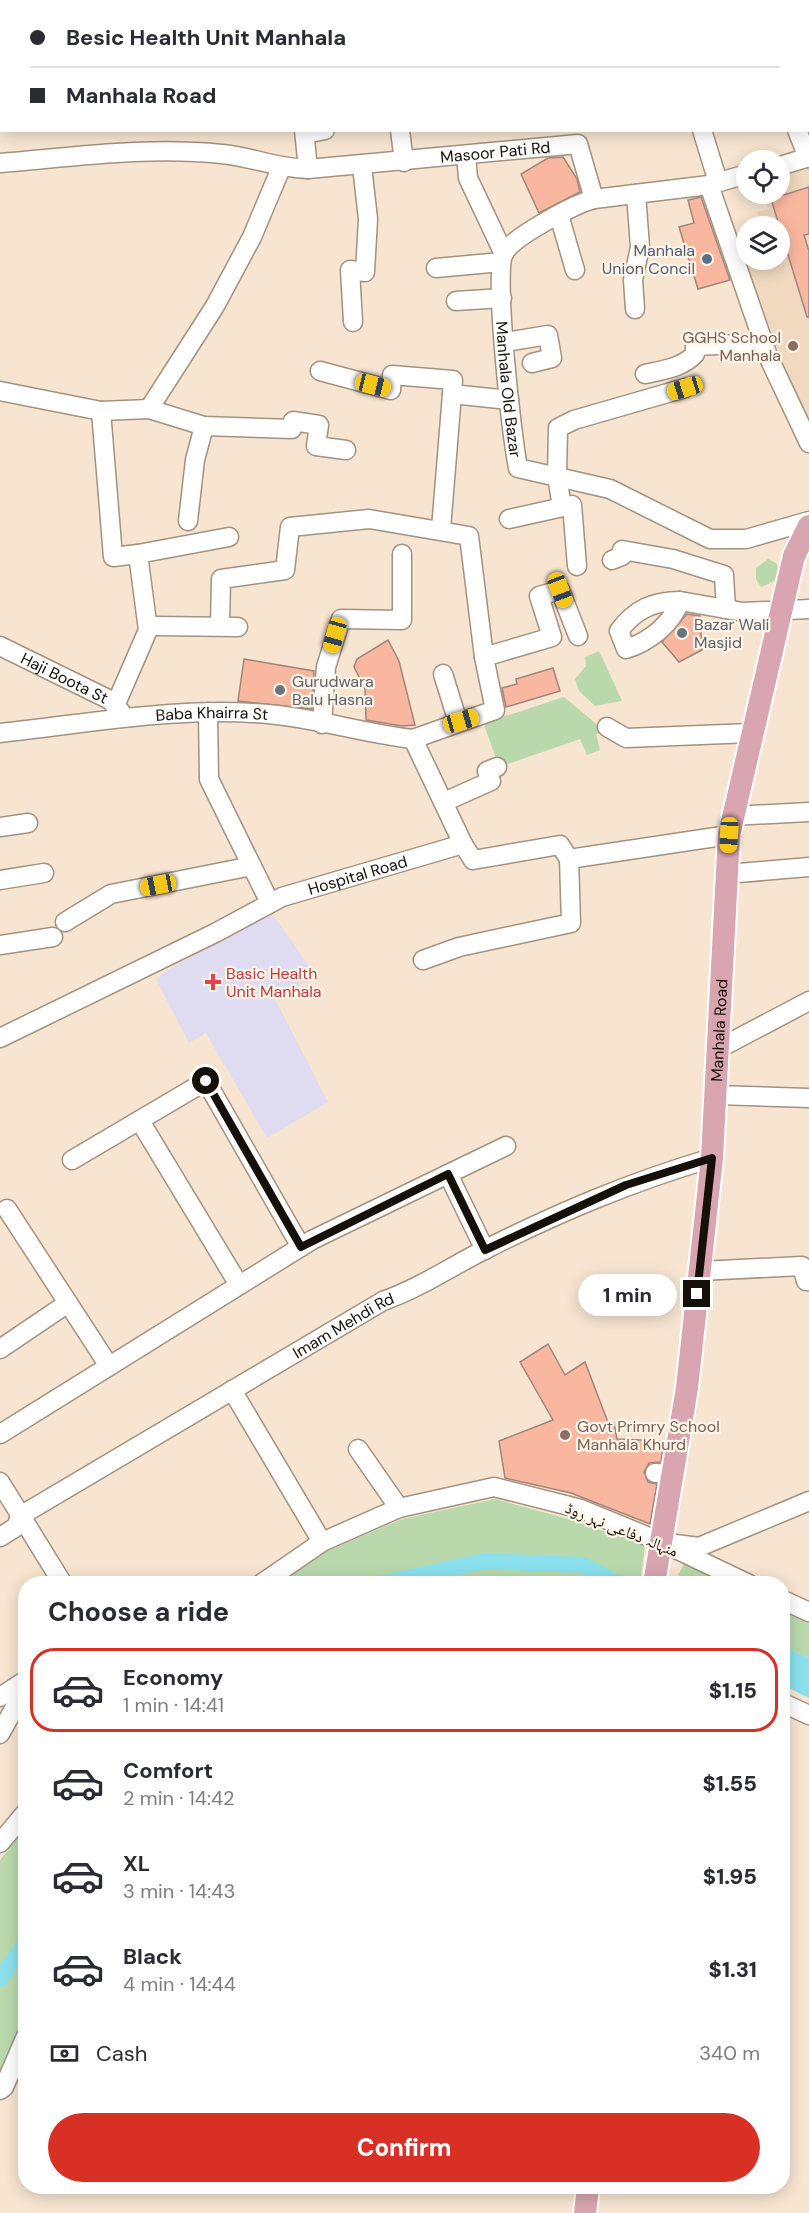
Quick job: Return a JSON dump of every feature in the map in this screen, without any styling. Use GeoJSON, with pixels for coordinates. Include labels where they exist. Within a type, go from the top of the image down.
{"type":"FeatureCollection","features":[{"type":"Feature","properties":{"kind":"main road","name":"Manhala Road"},"geometry":{"type":"LineString","coordinates":[[655,1576],[660,1551],[664,1473],[687,1388],[712,1158],[730,826],[794,556],[807,533]]}},
{"type":"Feature","properties":{"kind":"main road"},"geometry":{"type":"LineString","coordinates":[[585,2213],[587,2194]]}},
{"type":"Feature","properties":{"kind":"street"},"geometry":{"type":"LineString","coordinates":[[305,132],[308,170]]}},
{"type":"Feature","properties":{"kind":"street"},"geometry":{"type":"LineString","coordinates":[[400,132],[404,162]]}},
{"type":"Feature","properties":{"kind":"street"},"geometry":{"type":"LineString","coordinates":[[702,132],[714,184],[764,343],[809,443]]}},
{"type":"Feature","properties":{"kind":"street"},"geometry":{"type":"LineString","coordinates":[[790,163],[808,158],[798,132]]}},
{"type":"Feature","properties":{"kind":"street","name":"Masoor Pati Rd"},"geometry":{"type":"LineString","coordinates":[[0,163],[120,153],[186,152],[251,158],[281,168],[308,170],[466,155],[577,137],[594,199]]}},
{"type":"Feature","properties":{"kind":"street"},"geometry":{"type":"LineString","coordinates":[[466,155],[468,178],[502,258]]}},
{"type":"Feature","properties":{"kind":"street"},"geometry":{"type":"LineString","coordinates":[[353,322],[350,270],[365,272],[368,219],[362,166]]}},
{"type":"Feature","properties":{"kind":"street"},"geometry":{"type":"LineString","coordinates":[[149,409],[215,306],[252,237],[281,168]]}},
{"type":"Feature","properties":{"kind":"street"},"geometry":{"type":"LineString","coordinates":[[436,268],[502,258],[512,244],[559,214],[594,199],[714,184],[736,177]]}},
{"type":"Feature","properties":{"kind":"street"},"geometry":{"type":"LineString","coordinates":[[635,309],[633,280],[640,247],[636,194]]}},
{"type":"Feature","properties":{"kind":"street"},"geometry":{"type":"LineString","coordinates":[[559,214],[575,270]]}},
{"type":"Feature","properties":{"kind":"street","name":"Manhala Old Bazar"},"geometry":{"type":"LineString","coordinates":[[502,258],[502,298],[509,400],[518,468],[610,489],[710,538],[746,539],[807,533]]}},
{"type":"Feature","properties":{"kind":"street"},"geometry":{"type":"LineString","coordinates":[[456,301],[502,298]]}},
{"type":"Feature","properties":{"kind":"street"},"geometry":{"type":"LineString","coordinates":[[506,342],[548,335],[552,358],[532,363]]}},
{"type":"Feature","properties":{"kind":"street"},"geometry":{"type":"LineString","coordinates":[[645,374],[678,366],[689,360],[695,354],[695,346],[764,343]]}},
{"type":"Feature","properties":{"kind":"street"},"geometry":{"type":"LineString","coordinates":[[320,371],[391,390],[392,375],[453,380],[441,529]]}},
{"type":"Feature","properties":{"kind":"street"},"geometry":{"type":"LineString","coordinates":[[562,507],[556,476],[558,428],[574,420],[685,388]]}},
{"type":"Feature","properties":{"kind":"street"},"geometry":{"type":"LineString","coordinates":[[0,391],[101,411],[149,409],[204,426],[291,429],[293,421],[319,425],[316,446],[346,450]]}},
{"type":"Feature","properties":{"kind":"street"},"geometry":{"type":"LineString","coordinates":[[452,394],[509,400]]}},
{"type":"Feature","properties":{"kind":"street"},"geometry":{"type":"LineString","coordinates":[[101,411],[113,557],[230,537]]}},
{"type":"Feature","properties":{"kind":"street"},"geometry":{"type":"LineString","coordinates":[[188,521],[195,460],[204,426]]}},
{"type":"Feature","properties":{"kind":"street"},"geometry":{"type":"LineString","coordinates":[[509,519],[572,505],[576,566]]}},
{"type":"Feature","properties":{"kind":"street"},"geometry":{"type":"LineString","coordinates":[[220,626],[221,579],[285,570],[290,527],[369,519],[441,529],[469,536],[484,657],[495,710],[412,739],[473,860],[560,844],[568,859],[571,923],[459,947],[423,960]]}},
{"type":"Feature","properties":{"kind":"street"},"geometry":{"type":"LineString","coordinates":[[612,560],[622,556],[622,550],[673,559],[724,575],[726,609]]}},
{"type":"Feature","properties":{"kind":"street"},"geometry":{"type":"LineString","coordinates":[[120,711],[148,630],[138,554]]}},
{"type":"Feature","properties":{"kind":"street"},"geometry":{"type":"LineString","coordinates":[[322,724],[326,667],[341,619],[402,620],[402,554]]}},
{"type":"Feature","properties":{"kind":"street"},"geometry":{"type":"LineString","coordinates":[[484,657],[552,637],[539,596],[560,590],[578,636]]}},
{"type":"Feature","properties":{"kind":"street"},"geometry":{"type":"LineString","coordinates":[[680,601],[743,612],[809,609]]}},
{"type":"Feature","properties":{"kind":"street"},"geometry":{"type":"LineString","coordinates":[[155,626],[238,627]]}},
{"type":"Feature","properties":{"kind":"street","name":"Haji Boota St"},"geometry":{"type":"LineString","coordinates":[[0,646],[110,700],[120,711]]}},
{"type":"Feature","properties":{"kind":"street"},"geometry":{"type":"LineString","coordinates":[[443,674],[458,722]]}},
{"type":"Feature","properties":{"kind":"street","name":"Baba Khairra St"},"geometry":{"type":"LineString","coordinates":[[1,735],[97,723],[120,711],[278,715],[412,739]]}},
{"type":"Feature","properties":{"kind":"street"},"geometry":{"type":"LineString","coordinates":[[208,712],[209,779],[270,903]]}},
{"type":"Feature","properties":{"kind":"street"},"geometry":{"type":"LineString","coordinates":[[607,727],[626,738],[751,733]]}},
{"type":"Feature","properties":{"kind":"street"},"geometry":{"type":"LineString","coordinates":[[444,802],[491,782],[487,771],[497,767]]}},
{"type":"Feature","properties":{"kind":"street"},"geometry":{"type":"LineString","coordinates":[[568,859],[809,812]]}},
{"type":"Feature","properties":{"kind":"street"},"geometry":{"type":"LineString","coordinates":[[0,827],[28,823]]}},
{"type":"Feature","properties":{"kind":"street","name":"Hospital Road"},"geometry":{"type":"LineString","coordinates":[[0,1038],[282,897],[463,844]]}},
{"type":"Feature","properties":{"kind":"street"},"geometry":{"type":"LineString","coordinates":[[65,922],[111,894],[252,866]]}},
{"type":"Feature","properties":{"kind":"street"},"geometry":{"type":"LineString","coordinates":[[727,874],[809,867]]}},
{"type":"Feature","properties":{"kind":"street"},"geometry":{"type":"LineString","coordinates":[[0,880],[44,873]]}},
{"type":"Feature","properties":{"kind":"street"},"geometry":{"type":"LineString","coordinates":[[0,945],[53,938]]}},
{"type":"Feature","properties":{"kind":"street"},"geometry":{"type":"LineString","coordinates":[[718,1049],[809,1001]]}},
{"type":"Feature","properties":{"kind":"street"},"geometry":{"type":"LineString","coordinates":[[72,1160],[206,1081],[301,1247]]}},
{"type":"Feature","properties":{"kind":"street"},"geometry":{"type":"LineString","coordinates":[[716,1095],[809,1098]]}},
{"type":"Feature","properties":{"kind":"street"},"geometry":{"type":"LineString","coordinates":[[140,1121],[240,1285]]}},
{"type":"Feature","properties":{"kind":"street"},"geometry":{"type":"LineString","coordinates":[[0,1434],[301,1247],[506,1146]]}},
{"type":"Feature","properties":{"kind":"street","name":"Imam Mehdi Rd"},"geometry":{"type":"LineString","coordinates":[[0,1537],[16,1527],[20,1516],[383,1301],[406,1292],[485,1250],[626,1185],[712,1158]]}},
{"type":"Feature","properties":{"kind":"street"},"geometry":{"type":"LineString","coordinates":[[448,1174],[485,1250]]}},
{"type":"Feature","properties":{"kind":"street"},"geometry":{"type":"LineString","coordinates":[[7,1209],[110,1366]]}},
{"type":"Feature","properties":{"kind":"street"},"geometry":{"type":"LineString","coordinates":[[700,1271],[802,1266],[806,1281],[809,1281]]}},
{"type":"Feature","properties":{"kind":"street"},"geometry":{"type":"LineString","coordinates":[[0,1349],[68,1303]]}},
{"type":"Feature","properties":{"kind":"street"},"geometry":{"type":"LineString","coordinates":[[232,1390],[322,1542]]}},
{"type":"Feature","properties":{"kind":"street"},"geometry":{"type":"LineString","coordinates":[[358,1449],[399,1508]]}},
{"type":"Feature","properties":{"kind":"street"},"geometry":{"type":"LineString","coordinates":[[0,1482],[58,1576]]}},
{"type":"Feature","properties":{"kind":"street","name":"منہالہ دفاعی نہر روڈ"},"geometry":{"type":"LineString","coordinates":[[273,1576],[322,1542],[399,1508],[494,1487],[581,1509],[660,1551],[727,1576]]}},
{"type":"Feature","properties":{"kind":"street"},"geometry":{"type":"LineString","coordinates":[[660,1551],[699,1547],[809,1501]]}},
{"type":"Feature","properties":{"kind":"street"},"geometry":{"type":"LineString","coordinates":[[790,1603],[809,1612]]}},
{"type":"Feature","properties":{"kind":"street"},"geometry":{"type":"LineString","coordinates":[[0,1697],[18,1685]]}},
{"type":"Feature","properties":{"kind":"street"},"geometry":{"type":"LineString","coordinates":[[0,1734],[18,1702]]}},
{"type":"Feature","properties":{"kind":"street"},"geometry":{"type":"LineString","coordinates":[[790,1706],[809,1715]]}},
{"type":"Feature","properties":{"kind":"street"},"geometry":{"type":"LineString","coordinates":[[0,1843],[18,1822]]}},
{"type":"Feature","properties":{"kind":"street"},"geometry":{"type":"LineString","coordinates":[[0,2090],[4,2087],[18,2055]]}},
{"type":"Feature","properties":{"kind":"shaded area","name":"GGHS School Manhala"},"geometry":{"type":"Polygon","coordinates":[[[809,165],[809,416],[805,419],[747,270],[790,270],[790,216],[758,216],[757,212],[768,209],[766,204],[790,204],[790,172],[809,165]]]}},
{"type":"Feature","properties":{"kind":"shaded area"},"geometry":{"type":"Polygon","coordinates":[[[270,911],[316,976],[275,999],[328,1102],[267,1138],[206,1033],[189,1043],[157,981],[161,974],[270,911]]]}},
{"type":"Feature","properties":{"kind":"green space"},"geometry":{"type":"Polygon","coordinates":[[[768,559],[776,563],[780,571],[779,579],[761,587],[756,579],[756,568],[768,559]]]}},
{"type":"Feature","properties":{"kind":"green space"},"geometry":{"type":"Polygon","coordinates":[[[599,651],[622,701],[595,706],[579,691],[575,679],[586,666],[585,657],[599,651]]]}},
{"type":"Feature","properties":{"kind":"green space"},"geometry":{"type":"Polygon","coordinates":[[[564,697],[606,732],[596,734],[600,750],[587,755],[580,739],[499,767],[482,719],[509,715],[564,697]]]}},
{"type":"Feature","properties":{"kind":"green space"},"geometry":{"type":"Polygon","coordinates":[[[495,1499],[572,1520],[645,1546],[641,1576],[291,1576],[325,1552],[402,1519],[495,1499]]]}},
{"type":"Feature","properties":{"kind":"green space"},"geometry":{"type":"Polygon","coordinates":[[[686,1560],[719,1576],[679,1576],[686,1560]]]}},
{"type":"Feature","properties":{"kind":"green space"},"geometry":{"type":"Polygon","coordinates":[[[790,1610],[809,1620],[809,1658],[790,1649],[790,1610]]]}},
{"type":"Feature","properties":{"kind":"green space"},"geometry":{"type":"Polygon","coordinates":[[[18,1838],[18,2029],[0,2075],[0,1860],[18,1838]]]}},
{"type":"Feature","properties":{"kind":"water"},"geometry":{"type":"Polygon","coordinates":[[[790,1649],[809,1658],[809,1698],[790,1688],[790,1649]]]}},
{"type":"Feature","properties":{"kind":"building"},"geometry":{"type":"Polygon","coordinates":[[[563,157],[577,179],[580,192],[539,213],[521,174],[548,158],[563,157]]]}},
{"type":"Feature","properties":{"kind":"building"},"geometry":{"type":"Polygon","coordinates":[[[809,187],[809,234],[804,235],[809,251],[809,317],[807,317],[790,261],[790,216],[776,216],[773,204],[790,204],[790,193],[809,187]]]}},
{"type":"Feature","properties":{"kind":"building","name":"Manhala Union Concil"},"geometry":{"type":"Polygon","coordinates":[[[701,197],[730,280],[698,289],[679,227],[694,223],[688,200],[701,197]]]}},
{"type":"Feature","properties":{"kind":"building"},"geometry":{"type":"Polygon","coordinates":[[[687,614],[700,616],[702,650],[679,662],[662,642],[687,614]]]}},
{"type":"Feature","properties":{"kind":"building"},"geometry":{"type":"Polygon","coordinates":[[[388,640],[399,661],[415,725],[402,726],[366,720],[365,689],[354,667],[357,659],[388,640]]]}},
{"type":"Feature","properties":{"kind":"building","name":"Gurudwara Balu Hasna"},"geometry":{"type":"Polygon","coordinates":[[[244,659],[314,671],[312,709],[238,701],[244,659]]]}},
{"type":"Feature","properties":{"kind":"building"},"geometry":{"type":"Polygon","coordinates":[[[553,668],[560,691],[506,707],[502,688],[517,684],[516,679],[553,668]]]}},
{"type":"Feature","properties":{"kind":"building","name":"Govt Primry School Manhala Khurd"},"geometry":{"type":"Polygon","coordinates":[[[548,1344],[565,1375],[585,1362],[609,1425],[614,1423],[617,1439],[664,1441],[661,1462],[649,1463],[644,1472],[648,1482],[657,1484],[650,1524],[571,1493],[505,1478],[499,1441],[553,1420],[520,1362],[548,1344]]]}},
{"type":"Feature","properties":{"kind":"waterway"},"geometry":{"type":"LineString","coordinates":[[415,1576],[485,1561],[583,1565],[604,1576]]}},
{"type":"Feature","properties":{"kind":"waterway"},"geometry":{"type":"LineString","coordinates":[[0,1979],[18,1953]]}},
{"type":"Feature","properties":{"kind":"place","name":"Manhala Union Concil"},"geometry":{"type":"Point","coordinates":[707,259]}},
{"type":"Feature","properties":{"kind":"place","name":"GGHS School Manhala"},"geometry":{"type":"Point","coordinates":[793,346]}},
{"type":"Feature","properties":{"kind":"place","name":"Bazar Wali Masjid"},"geometry":{"type":"Point","coordinates":[682,633]}},
{"type":"Feature","properties":{"kind":"place","name":"Gurudwara Balu Hasna"},"geometry":{"type":"Point","coordinates":[280,690]}},
{"type":"Feature","properties":{"kind":"place","name":"Basic Health Unit Manhala"},"geometry":{"type":"Point","coordinates":[213,982]}},
{"type":"Feature","properties":{"kind":"place","name":"Govt Primry School Manhala Khurd"},"geometry":{"type":"Point","coordinates":[565,1435]}},
{"type":"Feature","properties":{"kind":"route"},"geometry":{"type":"LineString","coordinates":[[206,1081],[301,1247],[448,1174],[485,1250],[582,1203],[626,1185],[712,1158],[697,1294]]}}]}
